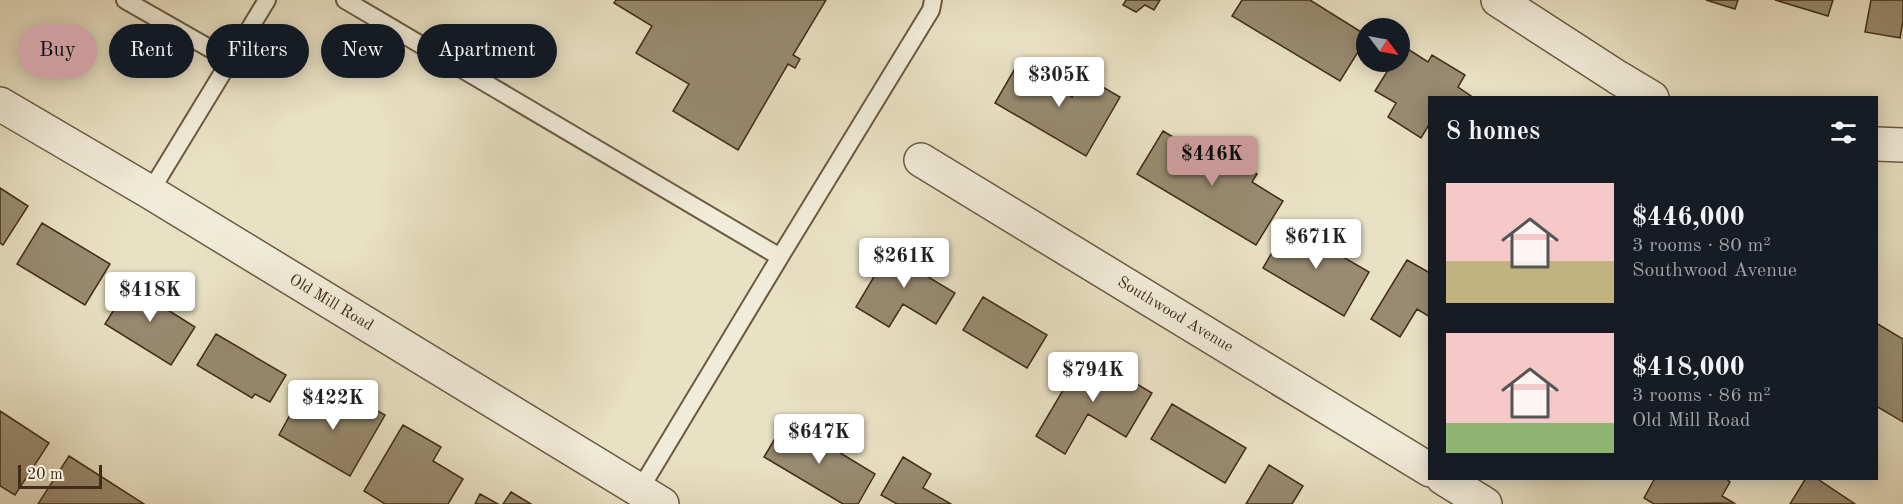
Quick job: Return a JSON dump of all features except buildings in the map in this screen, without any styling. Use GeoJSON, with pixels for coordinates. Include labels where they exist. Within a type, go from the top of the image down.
{"type":"FeatureCollection","features":[{"type":"Feature","properties":{"kind":"street"},"geometry":{"type":"LineString","coordinates":[[1498,0],[1649,96]]}},
{"type":"Feature","properties":{"kind":"street","name":"Old Mill Road"},"geometry":{"type":"LineString","coordinates":[[0,104],[150,192],[650,497]]}},
{"type":"Feature","properties":{"kind":"street"},"geometry":{"type":"LineString","coordinates":[[1878,144],[1903,145]]}},
{"type":"Feature","properties":{"kind":"street","name":"Southwood Avenue"},"geometry":{"type":"LineString","coordinates":[[921,160],[1428,469]]}},
{"type":"Feature","properties":{"kind":"street"},"geometry":{"type":"LineString","coordinates":[[1446,480],[1485,504]]}},
{"type":"Feature","properties":{"kind":"lane"},"geometry":{"type":"LineString","coordinates":[[125,0],[206,46]]}},
{"type":"Feature","properties":{"kind":"lane"},"geometry":{"type":"LineString","coordinates":[[252,24],[267,0]]}},
{"type":"Feature","properties":{"kind":"lane"},"geometry":{"type":"LineString","coordinates":[[345,0],[780,257]]}},
{"type":"Feature","properties":{"kind":"lane"},"geometry":{"type":"LineString","coordinates":[[650,497],[780,257],[932,10],[933,0]]}},
{"type":"Feature","properties":{"kind":"lane"},"geometry":{"type":"LineString","coordinates":[[150,192],[219,78]]}}]}
